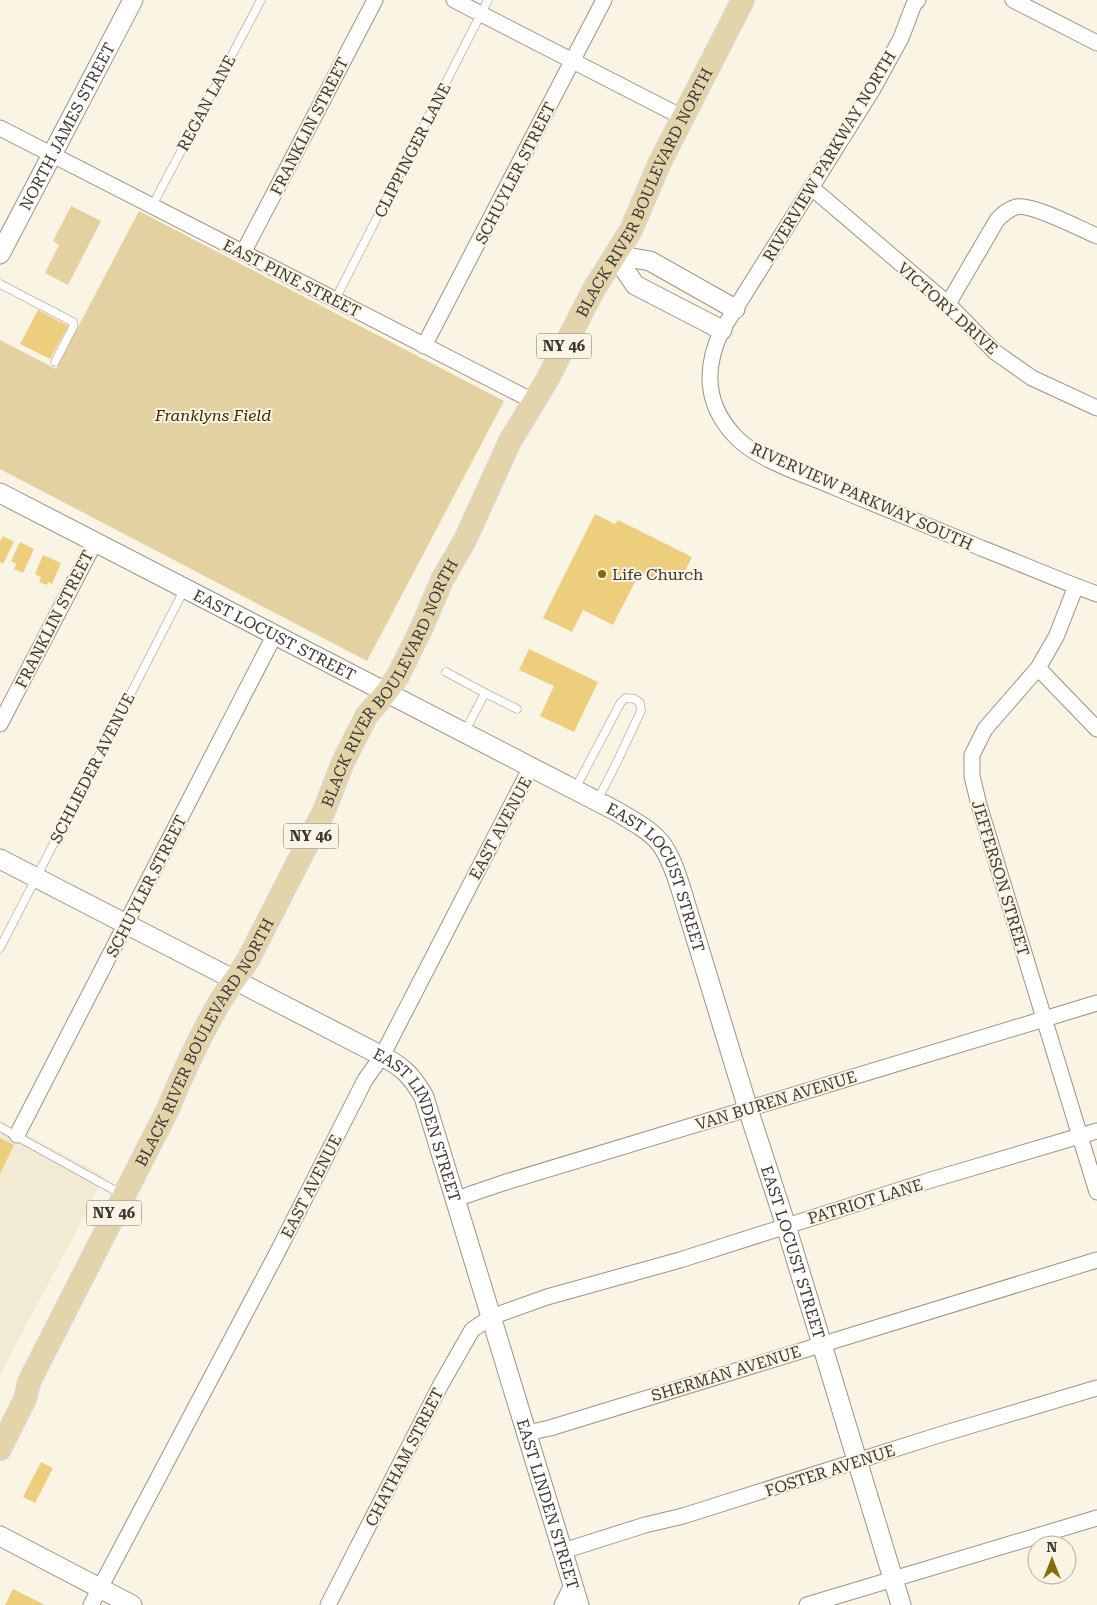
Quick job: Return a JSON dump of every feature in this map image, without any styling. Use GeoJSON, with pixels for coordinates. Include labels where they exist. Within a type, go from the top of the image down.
{"type":"FeatureCollection","features":[{"type":"Feature","properties":{"kind":"main road","name":"BLACK RIVER BOULEVARD NORTH"},"geometry":{"type":"LineString","coordinates":[[0,1449],[25,1399],[29,1382],[168,1108],[199,1041],[220,1002],[248,960],[320,820],[343,762],[367,715],[398,676],[442,580],[465,540],[510,441],[547,380],[594,289],[631,230],[648,187],[682,117],[743,0]]}},
{"type":"Feature","properties":{"kind":"street","name":"NORTH JAMES STREET"},"geometry":{"type":"LineString","coordinates":[[0,254],[133,0]]}},
{"type":"Feature","properties":{"kind":"street","name":"FRANKLIN STREET"},"geometry":{"type":"LineString","coordinates":[[243,253],[374,0]]}},
{"type":"Feature","properties":{"kind":"street"},"geometry":{"type":"LineString","coordinates":[[454,0],[682,117]]}},
{"type":"Feature","properties":{"kind":"street","name":"SCHUYLER STREET"},"geometry":{"type":"LineString","coordinates":[[424,346],[604,0]]}},
{"type":"Feature","properties":{"kind":"street","name":"RIVERVIEW PARKWAY NORTH"},"geometry":{"type":"LineString","coordinates":[[722,330],[873,89],[901,38],[914,4],[918,0]]}},
{"type":"Feature","properties":{"kind":"street"},"geometry":{"type":"LineString","coordinates":[[1013,0],[1097,43]]}},
{"type":"Feature","properties":{"kind":"street","name":"EAST PINE STREET"},"geometry":{"type":"LineString","coordinates":[[0,128],[533,401]]}},
{"type":"Feature","properties":{"kind":"street","name":"VICTORY DRIVE"},"geometry":{"type":"LineString","coordinates":[[812,188],[948,304],[995,352],[1032,378],[1097,408]]}},
{"type":"Feature","properties":{"kind":"street"},"geometry":{"type":"LineString","coordinates":[[948,304],[997,220],[1007,210],[1018,207],[1031,208],[1097,236]]}},
{"type":"Feature","properties":{"kind":"street"},"geometry":{"type":"LineString","coordinates":[[615,255],[650,262],[734,309]]}},
{"type":"Feature","properties":{"kind":"street"},"geometry":{"type":"LineString","coordinates":[[615,255],[635,286],[722,330]]}},
{"type":"Feature","properties":{"kind":"street","name":"RIVERVIEW PARKWAY SOUTH"},"geometry":{"type":"LineString","coordinates":[[722,330],[714,347],[710,369],[711,394],[718,414],[734,435],[755,453],[855,496],[1097,594]]}},
{"type":"Feature","properties":{"kind":"street","name":"EAST LOCUST STREET"},"geometry":{"type":"LineString","coordinates":[[1,495],[597,801],[652,832],[664,846],[672,861],[786,1226],[901,1605]]}},
{"type":"Feature","properties":{"kind":"street","name":"FRANKLIN STREET"},"geometry":{"type":"LineString","coordinates":[[0,724],[95,542]]}},
{"type":"Feature","properties":{"kind":"street","name":"JEFFERSON STREET"},"geometry":{"type":"LineString","coordinates":[[1076,586],[1056,637],[1038,668],[985,729],[972,755],[972,776],[1043,1018],[1097,1192]]}},
{"type":"Feature","properties":{"kind":"street","name":"SCHUYLER STREET"},"geometry":{"type":"LineString","coordinates":[[16,1136],[274,636]]}},
{"type":"Feature","properties":{"kind":"street"},"geometry":{"type":"LineString","coordinates":[[1038,668],[1097,729]]}},
{"type":"Feature","properties":{"kind":"street","name":"EAST AVENUE"},"geometry":{"type":"LineString","coordinates":[[95,1597],[277,1253],[365,1080],[382,1056],[532,767]]}},
{"type":"Feature","properties":{"kind":"street","name":"EAST LINDEN STREET"},"geometry":{"type":"LineString","coordinates":[[0,859],[382,1056],[398,1065],[413,1079],[424,1097],[579,1605]]}},
{"type":"Feature","properties":{"kind":"street","name":"VAN BUREN AVENUE"},"geometry":{"type":"LineString","coordinates":[[456,1199],[1097,1002]]}},
{"type":"Feature","properties":{"kind":"street","name":"PATRIOT LANE"},"geometry":{"type":"LineString","coordinates":[[491,1317],[547,1297],[680,1260],[1097,1131]]}},
{"type":"Feature","properties":{"kind":"street","name":"SHERMAN AVENUE"},"geometry":{"type":"LineString","coordinates":[[526,1433],[550,1428],[1097,1260]]}},
{"type":"Feature","properties":{"kind":"street","name":"CHATHAM STREET"},"geometry":{"type":"LineString","coordinates":[[328,1605],[444,1378],[472,1330],[491,1317]]}},
{"type":"Feature","properties":{"kind":"street","name":"FOSTER AVENUE"},"geometry":{"type":"LineString","coordinates":[[563,1551],[646,1524],[683,1516],[948,1432],[1097,1388]]}},
{"type":"Feature","properties":{"kind":"street"},"geometry":{"type":"LineString","coordinates":[[806,1605],[1097,1518]]}},
{"type":"Feature","properties":{"kind":"street"},"geometry":{"type":"LineString","coordinates":[[0,1536],[95,1597],[132,1605]]}},
{"type":"Feature","properties":{"kind":"street"},"geometry":{"type":"LineString","coordinates":[[562,1605],[573,1583]]}},
{"type":"Feature","properties":{"kind":"lane","name":"REGAN LANE"},"geometry":{"type":"LineString","coordinates":[[152,206],[261,0]]}},
{"type":"Feature","properties":{"kind":"lane","name":"CLIPPINGER LANE"},"geometry":{"type":"LineString","coordinates":[[335,300],[488,0]]}},
{"type":"Feature","properties":{"kind":"lane"},"geometry":{"type":"LineString","coordinates":[[0,284],[72,322],[72,327],[56,362]]}},
{"type":"Feature","properties":{"kind":"lane","name":"SCHLIEDER AVENUE"},"geometry":{"type":"LineString","coordinates":[[0,948],[185,588]]}},
{"type":"Feature","properties":{"kind":"lane"},"geometry":{"type":"LineString","coordinates":[[446,672],[517,709]]}},
{"type":"Feature","properties":{"kind":"lane"},"geometry":{"type":"LineString","coordinates":[[464,733],[485,693]]}},
{"type":"Feature","properties":{"kind":"lane"},"geometry":{"type":"LineString","coordinates":[[575,790],[621,702],[626,698],[635,699],[640,703],[641,711],[597,801]]}},
{"type":"Feature","properties":{"kind":"lane"},"geometry":{"type":"LineString","coordinates":[[0,1127],[123,1195]]}},
{"type":"Feature","properties":{"kind":"shaded area"},"geometry":{"type":"Polygon","coordinates":[[[0,1121],[105,1176],[0,1375],[0,1121]]]}},
{"type":"Feature","properties":{"kind":"green space"},"geometry":{"type":"Polygon","coordinates":[[[71,206],[101,221],[68,285],[45,273],[59,245],[53,241],[71,206]]]}},
{"type":"Feature","properties":{"kind":"green space","name":"Franklyns Field"},"geometry":{"type":"Polygon","coordinates":[[[139,211],[504,401],[367,661],[0,469],[0,340],[56,369],[139,211]]]}},
{"type":"Feature","properties":{"kind":"building"},"geometry":{"type":"Polygon","coordinates":[[[38,310],[68,326],[50,359],[20,344],[38,310]]]}},
{"type":"Feature","properties":{"kind":"building","name":"Life Church"},"geometry":{"type":"Polygon","coordinates":[[[595,514],[615,524],[618,520],[692,557],[682,577],[668,570],[662,583],[640,572],[613,625],[583,610],[572,632],[543,618],[595,514]]]}},
{"type":"Feature","properties":{"kind":"building"},"geometry":{"type":"Polygon","coordinates":[[[3,536],[14,542],[3,564],[0,562],[0,542],[3,536]]]}},
{"type":"Feature","properties":{"kind":"building"},"geometry":{"type":"Polygon","coordinates":[[[20,542],[34,549],[23,573],[14,569],[16,564],[11,561],[20,542]]]}},
{"type":"Feature","properties":{"kind":"building"},"geometry":{"type":"Polygon","coordinates":[[[43,555],[61,563],[52,584],[48,582],[47,585],[39,582],[41,577],[35,574],[43,555]]]}},
{"type":"Feature","properties":{"kind":"building"},"geometry":{"type":"Polygon","coordinates":[[[529,649],[598,682],[574,732],[540,716],[554,686],[519,670],[529,649]]]}},
{"type":"Feature","properties":{"kind":"building"},"geometry":{"type":"Polygon","coordinates":[[[0,1138],[14,1145],[0,1174],[0,1138]]]}},
{"type":"Feature","properties":{"kind":"building"},"geometry":{"type":"Polygon","coordinates":[[[41,1462],[53,1468],[35,1503],[23,1497],[41,1462]]]}},
{"type":"Feature","properties":{"kind":"building"},"geometry":{"type":"Polygon","coordinates":[[[13,1589],[45,1605],[5,1605],[13,1589]]]}},
{"type":"Feature","properties":{"kind":"place","name":"Life Church"},"geometry":{"type":"Point","coordinates":[602,574]}}]}
